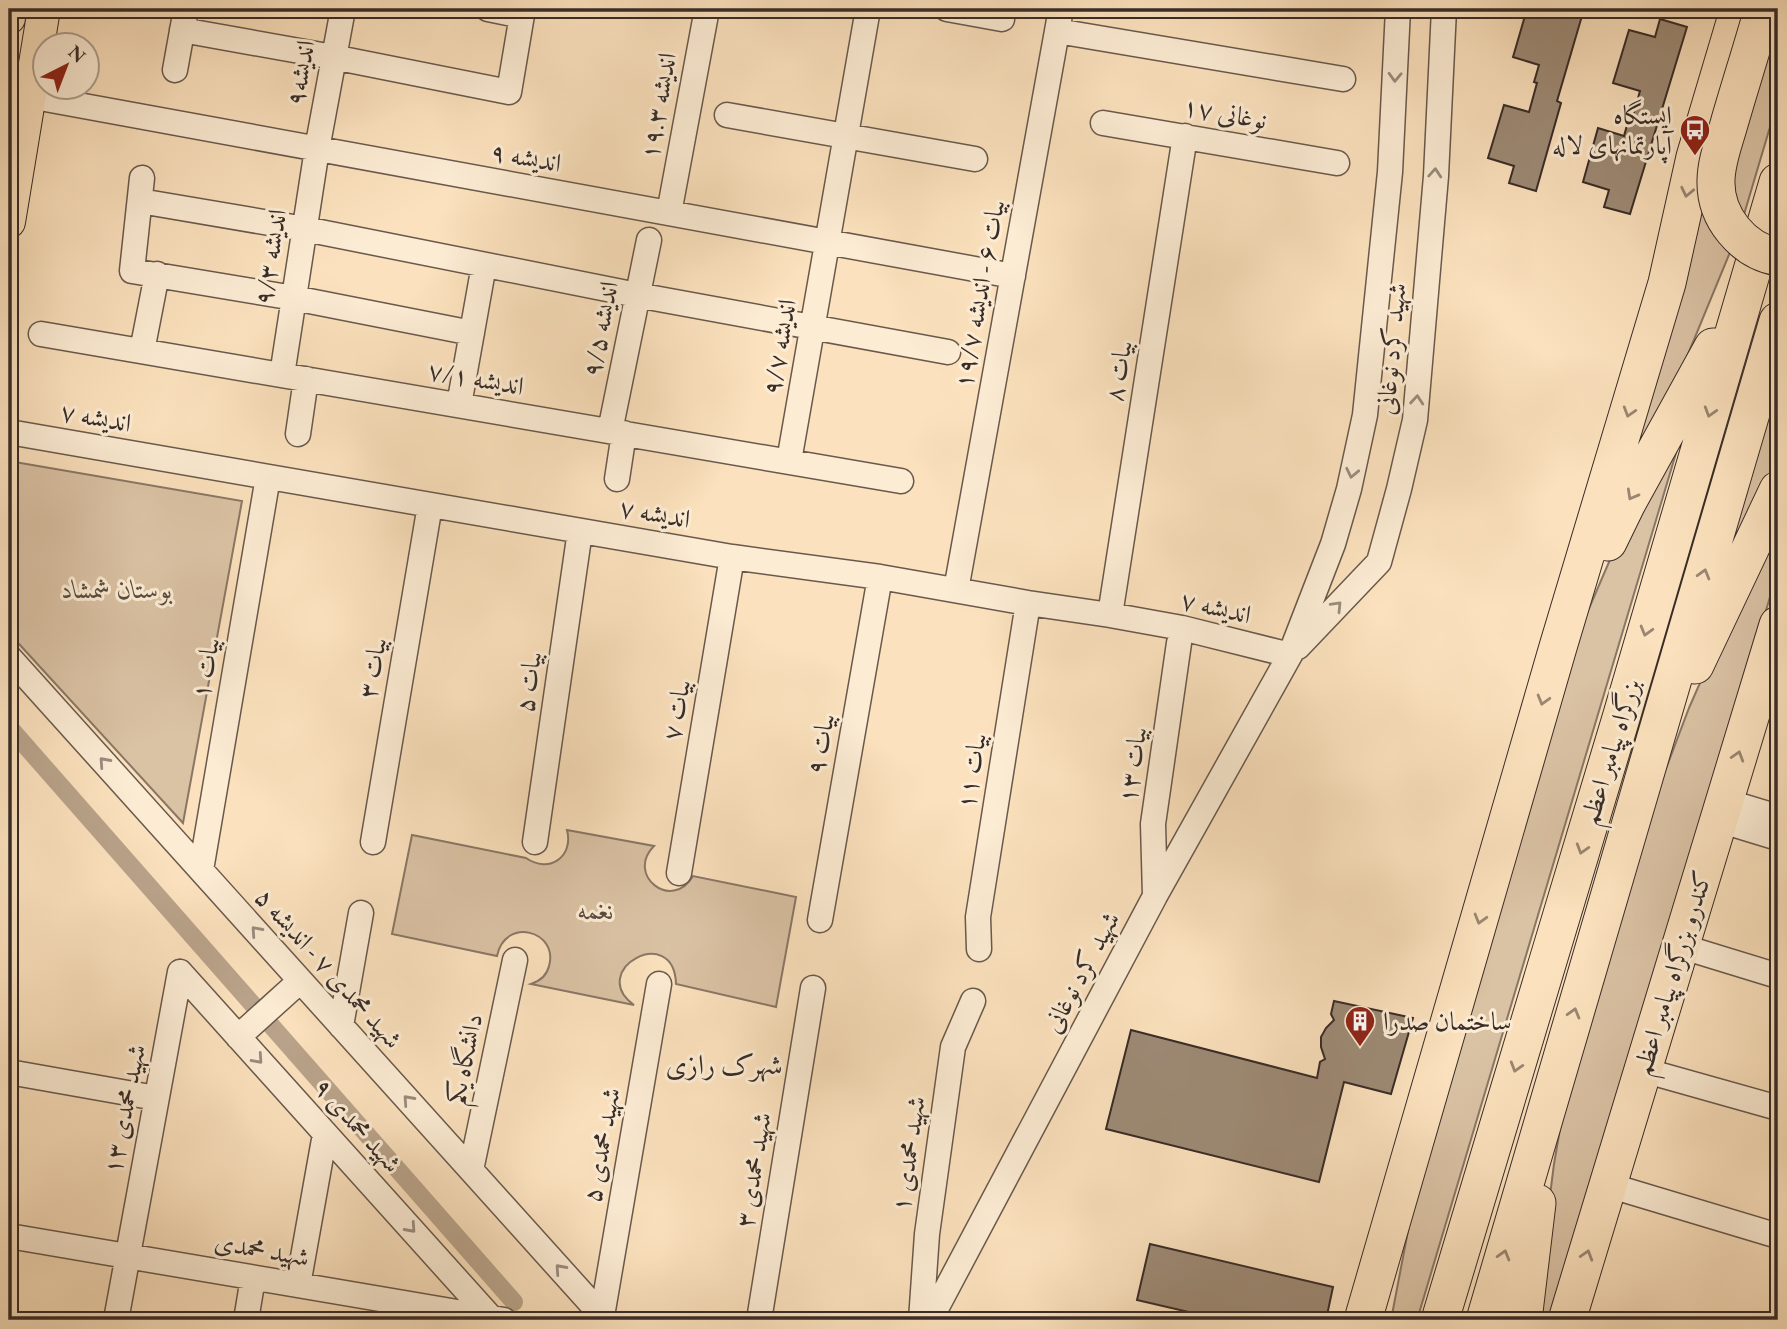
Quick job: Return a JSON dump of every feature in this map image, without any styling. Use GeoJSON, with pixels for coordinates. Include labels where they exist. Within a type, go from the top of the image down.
{"type":"FeatureCollection","features":[{"type":"Feature","properties":{"kind":"highway"},"geometry":{"type":"LineString","coordinates":[[1754,13],[1716,181],[1719,205],[1730,227],[1747,245],[1768,256],[1778,257]]}},
{"type":"Feature","properties":{"kind":"highway"},"geometry":{"type":"LineString","coordinates":[[1363,1320],[1667,283],[1695,157],[1754,13]]}},
{"type":"Feature","properties":{"kind":"highway","name":"بزرگراه پیامبر اعظم"},"geometry":{"type":"LineString","coordinates":[[1440,1320],[1778,183]]}},
{"type":"Feature","properties":{"kind":"highway"},"geometry":{"type":"LineString","coordinates":[[1559,647],[1627,503],[1748,285]]}},
{"type":"Feature","properties":{"kind":"highway","name":"بزرگراه پیامبر اعظم"},"geometry":{"type":"LineString","coordinates":[[1485,1320],[1778,321]]}},
{"type":"Feature","properties":{"kind":"highway"},"geometry":{"type":"LineString","coordinates":[[1650,757],[1778,490]]}},
{"type":"Feature","properties":{"kind":"highway","name":"کندرو بزرگراه پیامبر اعظم"},"geometry":{"type":"LineString","coordinates":[[1570,1320],[1608,1185],[1778,625]]}},
{"type":"Feature","properties":{"kind":"highway"},"geometry":{"type":"LineString","coordinates":[[1523,1320],[1549,1098]]}},
{"type":"Feature","properties":{"kind":"highway"},"geometry":{"type":"LineString","coordinates":[[1380,1320],[1390,1230]]}},
{"type":"Feature","properties":{"kind":"main road"},"geometry":{"type":"LineString","coordinates":[[9,18],[10,9]]}},
{"type":"Feature","properties":{"kind":"main road"},"geometry":{"type":"LineString","coordinates":[[9,222],[44,9]]}},
{"type":"Feature","properties":{"kind":"street","name":"اندیشه۹"},"geometry":{"type":"LineString","coordinates":[[317,149],[343,9]]}},
{"type":"Feature","properties":{"kind":"street"},"geometry":{"type":"LineString","coordinates":[[175,70],[184,19],[333,57],[509,92],[523,12],[488,9]]}},
{"type":"Feature","properties":{"kind":"street","name":"اندیشه ۱۹.۳"},"geometry":{"type":"LineString","coordinates":[[669,213],[707,9]]}},
{"type":"Feature","properties":{"kind":"street","name":"اندیشه ۹/۷"},"geometry":{"type":"LineString","coordinates":[[789,461],[868,9]]}},
{"type":"Feature","properties":{"kind":"street"},"geometry":{"type":"LineString","coordinates":[[947,9],[1002,19]]}},
{"type":"Feature","properties":{"kind":"street","name":"شهید کرد نوغانی"},"geometry":{"type":"LineString","coordinates":[[930,1320],[1155,896],[1290,655],[1333,544],[1349,489],[1365,415],[1390,172],[1398,9]]}},
{"type":"Feature","properties":{"kind":"street","name":"شهید کرد نوغانی"},"geometry":{"type":"LineString","coordinates":[[1290,655],[1380,562],[1399,489],[1415,420],[1436,176],[1444,9]]}},
{"type":"Feature","properties":{"kind":"street"},"geometry":{"type":"LineString","coordinates":[[1059,20],[1343,79]]}},
{"type":"Feature","properties":{"kind":"street","name":"بیات ۶ - اندیشه ۱۹/۷"},"geometry":{"type":"LineString","coordinates":[[956,590],[1059,20]]}},
{"type":"Feature","properties":{"kind":"street","name":"اندیشه ۹"},"geometry":{"type":"LineString","coordinates":[[29,96],[1013,276]]}},
{"type":"Feature","properties":{"kind":"street"},"geometry":{"type":"LineString","coordinates":[[727,115],[975,159]]}},
{"type":"Feature","properties":{"kind":"street","name":"نوغانی ۱۷"},"geometry":{"type":"LineString","coordinates":[[1102,123],[1337,163]]}},
{"type":"Feature","properties":{"kind":"street","name":"بیات ۸"},"geometry":{"type":"LineString","coordinates":[[1110,615],[1185,136]]}},
{"type":"Feature","properties":{"kind":"street","name":"اندیشه ۹/۳"},"geometry":{"type":"LineString","coordinates":[[298,434],[294,377],[294,298],[317,149]]}},
{"type":"Feature","properties":{"kind":"street"},"geometry":{"type":"LineString","coordinates":[[472,333],[294,298],[132,271],[141,190],[305,229],[484,265],[948,352]]}},
{"type":"Feature","properties":{"kind":"street","name":"اندیشه ۹/۵"},"geometry":{"type":"LineString","coordinates":[[617,479],[617,432],[637,295],[649,240]]}},
{"type":"Feature","properties":{"kind":"street"},"geometry":{"type":"LineString","coordinates":[[458,405],[484,265]]}},
{"type":"Feature","properties":{"kind":"street"},"geometry":{"type":"LineString","coordinates":[[142,351],[157,274]]}},
{"type":"Feature","properties":{"kind":"street","name":"اندیشه ۷/۱"},"geometry":{"type":"LineString","coordinates":[[41,334],[901,481]]}},
{"type":"Feature","properties":{"kind":"street","name":"اندیشه ۷"},"geometry":{"type":"LineString","coordinates":[[9,432],[732,557],[880,577],[1110,615],[1182,628],[1290,655]]}},
{"type":"Feature","properties":{"kind":"street","name":"بیات ۱"},"geometry":{"type":"LineString","coordinates":[[201,870],[268,477]]}},
{"type":"Feature","properties":{"kind":"street","name":"بیات ۳"},"geometry":{"type":"LineString","coordinates":[[373,842],[430,505]]}},
{"type":"Feature","properties":{"kind":"street","name":"بیات ۵"},"geometry":{"type":"LineString","coordinates":[[535,842],[580,531]]}},
{"type":"Feature","properties":{"kind":"street","name":"بیات ۷"},"geometry":{"type":"LineString","coordinates":[[679,873],[732,557]]}},
{"type":"Feature","properties":{"kind":"street","name":"بیات ۹"},"geometry":{"type":"LineString","coordinates":[[820,920],[880,577]]}},
{"type":"Feature","properties":{"kind":"street","name":"بیات ۱۱"},"geometry":{"type":"LineString","coordinates":[[979,949],[978,917],[1028,603]]}},
{"type":"Feature","properties":{"kind":"street","name":"بیات ۱۳"},"geometry":{"type":"LineString","coordinates":[[1155,896],[1153,824],[1179,643]]}},
{"type":"Feature","properties":{"kind":"street","name":"شهید محمدی ۷ - اندیشه ۵"},"geometry":{"type":"LineString","coordinates":[[9,657],[604,1318]]}},
{"type":"Feature","properties":{"kind":"street"},"geometry":{"type":"LineString","coordinates":[[1722,811],[1778,817]]}},
{"type":"Feature","properties":{"kind":"street"},"geometry":{"type":"LineString","coordinates":[[1722,811],[1778,838]]}},
{"type":"Feature","properties":{"kind":"street"},"geometry":{"type":"LineString","coordinates":[[341,1026],[361,914]]}},
{"type":"Feature","properties":{"kind":"street"},"geometry":{"type":"LineString","coordinates":[[1680,946],[1778,976]]}},
{"type":"Feature","properties":{"kind":"street","name":"دانشگاه یکم"},"geometry":{"type":"LineString","coordinates":[[471,1170],[515,960]]}},
{"type":"Feature","properties":{"kind":"street","name":"شهید محمدی ۹"},"geometry":{"type":"LineString","coordinates":[[180,972],[496,1319]]}},
{"type":"Feature","properties":{"kind":"street","name":"شهید محمدی ۱۳"},"geometry":{"type":"LineString","coordinates":[[116,1320],[180,972]]}},
{"type":"Feature","properties":{"kind":"street"},"geometry":{"type":"LineString","coordinates":[[238,1037],[300,981]]}},
{"type":"Feature","properties":{"kind":"street","name":"شهید محمدی ۵"},"geometry":{"type":"LineString","coordinates":[[604,1318],[659,984]]}},
{"type":"Feature","properties":{"kind":"street","name":"شهید محمدی ۳"},"geometry":{"type":"LineString","coordinates":[[759,1320],[813,988]]}},
{"type":"Feature","properties":{"kind":"street","name":"شهید محمدی ۱"},"geometry":{"type":"LineString","coordinates":[[921,1320],[927,1234],[953,1047],[973,1001]]}},
{"type":"Feature","properties":{"kind":"street"},"geometry":{"type":"LineString","coordinates":[[1643,1070],[1778,1108]]}},
{"type":"Feature","properties":{"kind":"street"},"geometry":{"type":"LineString","coordinates":[[9,1072],[156,1098]]}},
{"type":"Feature","properties":{"kind":"street"},"geometry":{"type":"LineString","coordinates":[[298,1285],[325,1133]]}},
{"type":"Feature","properties":{"kind":"street"},"geometry":{"type":"LineString","coordinates":[[1608,1185],[1778,1236]]}},
{"type":"Feature","properties":{"kind":"street","name":"شهید محمدی"},"geometry":{"type":"LineString","coordinates":[[9,1236],[298,1285],[415,1313],[496,1319]]}},
{"type":"Feature","properties":{"kind":"street"},"geometry":{"type":"LineString","coordinates":[[246,1320],[253,1278]]}},
{"type":"Feature","properties":{"kind":"green space"},"geometry":{"type":"Polygon","coordinates":[[[1772,9],[1778,9],[1778,100],[1740,228],[1679,376],[1617,495],[1747,33],[1772,9]]]}},
{"type":"Feature","properties":{"kind":"green space"},"geometry":{"type":"Polygon","coordinates":[[[1778,379],[1778,467],[1706,626],[1778,379]]]}},
{"type":"Feature","properties":{"kind":"green space"},"geometry":{"type":"Polygon","coordinates":[[[1688,413],[1417,1320],[1391,1320],[1417,1184],[1578,634],[1609,562],[1688,413]]]}},
{"type":"Feature","properties":{"kind":"green space","name":"بوستان شمشاد"},"geometry":{"type":"Polygon","coordinates":[[[9,461],[242,501],[183,823],[9,633],[9,461]]]}},
{"type":"Feature","properties":{"kind":"green space"},"geometry":{"type":"Polygon","coordinates":[[[1778,505],[1778,570],[1575,1252],[1552,1320],[1534,1320],[1564,1106],[1664,774],[1689,708],[1778,505]]]}},
{"type":"Feature","properties":{"kind":"green space","name":"نغمه"},"geometry":{"type":"Polygon","coordinates":[[[567,830],[654,846],[646,857],[645,868],[648,878],[664,890],[674,891],[684,886],[693,876],[796,897],[776,1007],[676,984],[672,966],[662,956],[649,954],[636,958],[626,967],[620,978],[622,992],[634,1005],[531,984],[547,972],[550,954],[546,944],[530,933],[520,932],[510,936],[502,944],[497,956],[392,934],[412,835],[526,858],[543,864],[558,860],[563,855],[567,848],[567,830]]]}},
{"type":"Feature","properties":{"kind":"building"},"geometry":{"type":"Polygon","coordinates":[[[1527,9],[1584,9],[1557,101],[1561,103],[1536,191],[1509,183],[1514,166],[1488,158],[1504,105],[1529,112],[1537,83],[1534,82],[1539,65],[1513,57],[1527,9]]]}},
{"type":"Feature","properties":{"kind":"building"},"geometry":{"type":"Polygon","coordinates":[[[1660,19],[1687,27],[1630,214],[1604,207],[1609,190],[1583,182],[1598,128],[1624,136],[1629,118],[1632,119],[1640,91],[1613,83],[1629,30],[1655,37],[1660,19]]]}},
{"type":"Feature","properties":{"kind":"building"},"geometry":{"type":"Polygon","coordinates":[[[1334,1001],[1413,1018],[1391,1094],[1344,1082],[1319,1182],[1106,1129],[1131,1030],[1317,1078],[1320,1062],[1325,1059],[1321,1037],[1334,1020],[1331,1014],[1334,1001]]]}},
{"type":"Feature","properties":{"kind":"building"},"geometry":{"type":"Polygon","coordinates":[[[1150,1244],[1333,1287],[1326,1320],[1223,1320],[1137,1300],[1150,1244]]]}},
{"type":"Feature","properties":{"kind":"waterway"},"geometry":{"type":"LineString","coordinates":[[9,727],[514,1302]]}},
{"type":"Feature","properties":{"kind":"place","name":"ایستگاه آپارتمانهای لاله"},"geometry":{"type":"Point","coordinates":[1695,157]}},
{"type":"Feature","properties":{"kind":"place","name":"ساختمان صدرا"},"geometry":{"type":"Point","coordinates":[1360,1048]}},
{"type":"Feature","properties":{"kind":"district","name":"شهرک رازی"},"geometry":{"type":"Point","coordinates":[724,1064]}}]}
